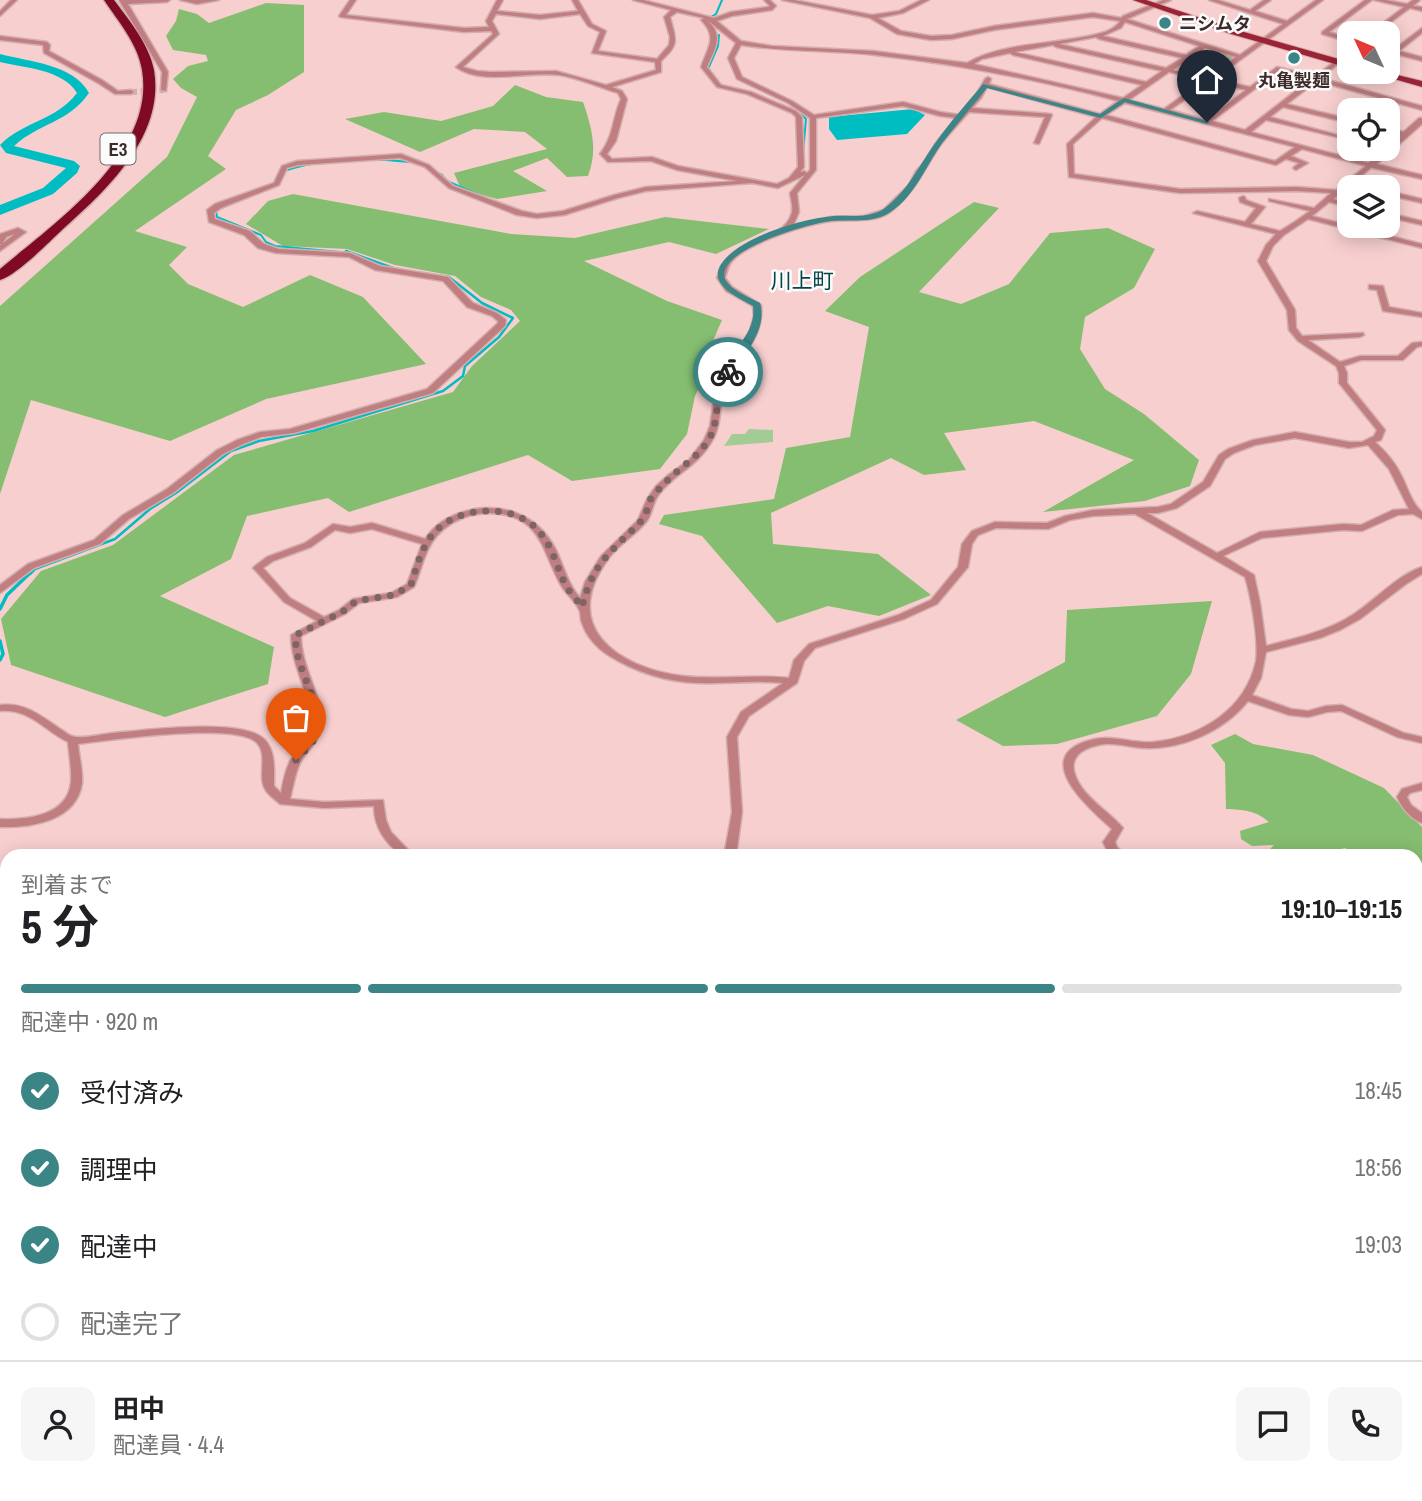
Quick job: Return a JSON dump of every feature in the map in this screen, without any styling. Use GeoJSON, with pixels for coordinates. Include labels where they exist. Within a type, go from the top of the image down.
{"type":"FeatureCollection","features":[{"type":"Feature","properties":{"kind":"highway","name":"E3"},"geometry":{"type":"LineString","coordinates":[[0,263],[97,176],[123,141],[132,122],[137,103],[137,72],[131,53],[98,0]]}},
{"type":"Feature","properties":{"kind":"highway","name":"E3"},"geometry":{"type":"LineString","coordinates":[[0,276],[93,194],[121,162],[143,122],[148,102],[148,71],[133,36],[109,0]]}},
{"type":"Feature","properties":{"kind":"main road"},"geometry":{"type":"LineString","coordinates":[[1137,0],[1264,39],[1337,58]]}},
{"type":"Feature","properties":{"kind":"main road"},"geometry":{"type":"LineString","coordinates":[[1400,76],[1422,83]]}},
{"type":"Feature","properties":{"kind":"main road"},"geometry":{"type":"LineString","coordinates":[[1400,78],[1422,83]]}},
{"type":"Feature","properties":{"kind":"street"},"geometry":{"type":"LineString","coordinates":[[0,14],[14,0]]}},
{"type":"Feature","properties":{"kind":"street"},"geometry":{"type":"LineString","coordinates":[[164,90],[165,72],[123,1],[167,0]]}},
{"type":"Feature","properties":{"kind":"street"},"geometry":{"type":"LineString","coordinates":[[183,0],[216,0]]}},
{"type":"Feature","properties":{"kind":"street"},"geometry":{"type":"LineString","coordinates":[[354,0],[341,16],[451,29],[492,29]]}},
{"type":"Feature","properties":{"kind":"street"},"geometry":{"type":"LineString","coordinates":[[500,0],[489,20],[496,34],[458,67],[462,71],[557,73],[620,92],[624,99],[618,112],[615,142],[603,154],[610,161],[652,159],[749,182]]}},
{"type":"Feature","properties":{"kind":"street"},"geometry":{"type":"LineString","coordinates":[[575,0],[590,25],[603,31],[594,52],[658,61]]}},
{"type":"Feature","properties":{"kind":"street"},"geometry":{"type":"LineString","coordinates":[[636,0],[714,20],[739,43],[772,48],[881,53],[968,65],[1124,100],[1422,177]]}},
{"type":"Feature","properties":{"kind":"street"},"geometry":{"type":"LineString","coordinates":[[714,20],[731,14],[770,9],[773,6],[767,0]]}},
{"type":"Feature","properties":{"kind":"street"},"geometry":{"type":"LineString","coordinates":[[785,0],[872,17],[899,33],[931,38],[952,37],[994,27],[1085,15],[1123,20],[1241,57]]}},
{"type":"Feature","properties":{"kind":"street"},"geometry":{"type":"LineString","coordinates":[[911,0],[923,2]]}},
{"type":"Feature","properties":{"kind":"street"},"geometry":{"type":"LineString","coordinates":[[968,65],[980,58],[1006,52],[1096,37],[1115,30],[1123,20],[1168,0]]}},
{"type":"Feature","properties":{"kind":"street"},"geometry":{"type":"LineString","coordinates":[[1212,0],[1287,23]]}},
{"type":"Feature","properties":{"kind":"street"},"geometry":{"type":"LineString","coordinates":[[1250,12],[1268,0]]}},
{"type":"Feature","properties":{"kind":"street"},"geometry":{"type":"LineString","coordinates":[[1165,111],[1320,0]]}},
{"type":"Feature","properties":{"kind":"street"},"geometry":{"type":"LineString","coordinates":[[1340,21],[1369,0]]}},
{"type":"Feature","properties":{"kind":"street"},"geometry":{"type":"LineString","coordinates":[[1377,0],[1422,9]]}},
{"type":"Feature","properties":{"kind":"street"},"geometry":{"type":"LineString","coordinates":[[1389,21],[1417,0]]}},
{"type":"Feature","properties":{"kind":"street"},"geometry":{"type":"LineString","coordinates":[[872,17],[901,12],[923,2]]}},
{"type":"Feature","properties":{"kind":"street"},"geometry":{"type":"LineString","coordinates":[[606,87],[659,71],[658,61],[674,44],[675,35],[667,17],[675,10]]}},
{"type":"Feature","properties":{"kind":"street"},"geometry":{"type":"LineString","coordinates":[[494,12],[540,17],[582,12]]}},
{"type":"Feature","properties":{"kind":"street"},"geometry":{"type":"LineString","coordinates":[[699,16],[714,29],[714,47],[704,68],[716,83],[767,100],[799,117],[801,167],[778,186]]}},
{"type":"Feature","properties":{"kind":"street"},"geometry":{"type":"LineString","coordinates":[[1337,23],[1324,33],[1337,37]]}},
{"type":"Feature","properties":{"kind":"street"},"geometry":{"type":"LineString","coordinates":[[1400,45],[1422,30]]}},
{"type":"Feature","properties":{"kind":"street"},"geometry":{"type":"LineString","coordinates":[[1096,37],[1186,57]]}},
{"type":"Feature","properties":{"kind":"street"},"geometry":{"type":"LineString","coordinates":[[0,38],[44,43],[47,45],[46,52],[73,69],[95,76],[117,93],[131,92]]}},
{"type":"Feature","properties":{"kind":"street"},"geometry":{"type":"LineString","coordinates":[[739,43],[731,58],[740,78],[790,102],[813,117],[903,104],[962,117]]}},
{"type":"Feature","properties":{"kind":"street"},"geometry":{"type":"LineString","coordinates":[[1050,44],[1250,89]]}},
{"type":"Feature","properties":{"kind":"street"},"geometry":{"type":"LineString","coordinates":[[1203,46],[1101,116],[1070,144],[1071,176],[1180,191],[1297,189],[1337,192]]}},
{"type":"Feature","properties":{"kind":"street"},"geometry":{"type":"LineString","coordinates":[[1006,52],[1147,84]]}},
{"type":"Feature","properties":{"kind":"street"},"geometry":{"type":"LineString","coordinates":[[1400,53],[1422,59]]}},
{"type":"Feature","properties":{"kind":"street"},"geometry":{"type":"LineString","coordinates":[[1247,132],[1337,65]]}},
{"type":"Feature","properties":{"kind":"street"},"geometry":{"type":"LineString","coordinates":[[1207,122],[1279,68],[1422,108]]}},
{"type":"Feature","properties":{"kind":"street"},"geometry":{"type":"LineString","coordinates":[[780,230],[831,219],[864,218],[886,212],[912,186],[938,144],[985,86],[992,70]]}},
{"type":"Feature","properties":{"kind":"street"},"geometry":{"type":"LineString","coordinates":[[985,86],[1276,163],[1302,146]]}},
{"type":"Feature","properties":{"kind":"street"},"geometry":{"type":"LineString","coordinates":[[1281,105],[1337,118]]}},
{"type":"Feature","properties":{"kind":"street"},"geometry":{"type":"LineString","coordinates":[[967,110],[1049,115],[1037,143]]}},
{"type":"Feature","properties":{"kind":"street"},"geometry":{"type":"LineString","coordinates":[[793,681],[673,677],[639,666],[599,645],[583,618],[582,607],[590,578],[603,559],[645,518],[650,499],[669,478],[698,456],[711,436],[721,384],[753,334],[758,316],[757,305],[729,289],[722,281],[720,273],[726,262],[736,253],[780,230],[793,219],[796,209],[794,192],[813,170],[813,117]]}},
{"type":"Feature","properties":{"kind":"street"},"geometry":{"type":"LineString","coordinates":[[1265,118],[1337,135]]}},
{"type":"Feature","properties":{"kind":"street"},"geometry":{"type":"LineString","coordinates":[[1359,175],[1422,120]]}},
{"type":"Feature","properties":{"kind":"street"},"geometry":{"type":"LineString","coordinates":[[1400,133],[1406,134]]}},
{"type":"Feature","properties":{"kind":"street"},"geometry":{"type":"LineString","coordinates":[[1329,153],[1337,147]]}},
{"type":"Feature","properties":{"kind":"street"},"geometry":{"type":"LineString","coordinates":[[0,590],[32,566],[97,542],[126,517],[170,491],[220,452],[240,442],[260,435],[291,431],[429,391],[502,324],[502,320],[494,313],[469,304],[453,284],[445,279],[378,268],[351,255],[279,251],[261,246],[247,233],[212,220],[210,212],[218,206],[277,184],[284,167],[297,163],[401,156],[427,166],[451,187],[520,213],[537,216],[564,213],[646,190],[749,182],[778,186],[813,170]]}},
{"type":"Feature","properties":{"kind":"street"},"geometry":{"type":"LineString","coordinates":[[1286,157],[1305,163],[1296,168]]}},
{"type":"Feature","properties":{"kind":"street"},"geometry":{"type":"LineString","coordinates":[[731,849],[737,812],[732,734],[749,709],[793,681],[800,660],[812,646],[901,617],[934,602],[963,568],[970,538],[982,528],[995,525],[1048,526],[1068,518],[1093,513],[1158,510],[1182,502],[1207,484],[1223,457],[1242,446],[1295,435],[1349,445],[1370,442],[1380,436],[1381,430],[1343,383],[1343,373],[1339,365],[1300,338],[1292,328],[1291,310],[1262,261],[1280,233],[1337,194]]}},
{"type":"Feature","properties":{"kind":"street"},"geometry":{"type":"LineString","coordinates":[[1400,195],[1422,201]]}},
{"type":"Feature","properties":{"kind":"street"},"geometry":{"type":"LineString","coordinates":[[1243,198],[1242,201],[1261,207],[1246,225]]}},
{"type":"Feature","properties":{"kind":"street"},"geometry":{"type":"LineString","coordinates":[[1271,200],[1315,210]]}},
{"type":"Feature","properties":{"kind":"street"},"geometry":{"type":"LineString","coordinates":[[1329,200],[1337,202]]}},
{"type":"Feature","properties":{"kind":"street"},"geometry":{"type":"LineString","coordinates":[[1197,213],[1280,233]]}},
{"type":"Feature","properties":{"kind":"street"},"geometry":{"type":"LineString","coordinates":[[1307,217],[1421,244]]}},
{"type":"Feature","properties":{"kind":"street"},"geometry":{"type":"LineString","coordinates":[[1400,218],[1422,223]]}},
{"type":"Feature","properties":{"kind":"street"},"geometry":{"type":"LineString","coordinates":[[1372,287],[1380,288],[1386,309],[1422,315]]}},
{"type":"Feature","properties":{"kind":"street"},"geometry":{"type":"LineString","coordinates":[[1300,338],[1360,335]]}},
{"type":"Feature","properties":{"kind":"street"},"geometry":{"type":"LineString","coordinates":[[1339,365],[1360,358],[1400,358],[1415,345],[1422,344]]}},
{"type":"Feature","properties":{"kind":"street"},"geometry":{"type":"LineString","coordinates":[[1370,442],[1381,452],[1398,476],[1404,499],[1418,513]]}},
{"type":"Feature","properties":{"kind":"street"},"geometry":{"type":"LineString","coordinates":[[284,802],[296,760],[314,739],[317,720],[309,687],[294,650],[296,635],[356,601],[394,595],[411,585],[418,560],[428,543],[450,519],[496,509],[535,526],[551,545],[567,588],[582,607]]}},
{"type":"Feature","properties":{"kind":"street"},"geometry":{"type":"LineString","coordinates":[[1112,849],[1109,842],[1118,828],[1075,788],[1069,777],[1069,761],[1073,752],[1098,742],[1153,745],[1205,732],[1239,709],[1260,671],[1263,650],[1249,575],[1137,511]]}},
{"type":"Feature","properties":{"kind":"street"},"geometry":{"type":"LineString","coordinates":[[1217,556],[1260,536],[1342,527],[1362,528],[1396,512],[1418,513]]}},
{"type":"Feature","properties":{"kind":"street"},"geometry":{"type":"LineString","coordinates":[[324,621],[287,600],[258,568],[270,559],[308,545],[333,527],[350,530],[372,526],[428,543]]}},
{"type":"Feature","properties":{"kind":"street"},"geometry":{"type":"LineString","coordinates":[[1263,650],[1345,624],[1378,603],[1401,581],[1422,570]]}},
{"type":"Feature","properties":{"kind":"street"},"geometry":{"type":"LineString","coordinates":[[1247,697],[1289,712],[1308,714],[1342,708],[1401,735],[1422,740]]}},
{"type":"Feature","properties":{"kind":"street"},"geometry":{"type":"LineString","coordinates":[[0,708],[12,706],[25,709],[72,741],[203,729],[250,734],[258,738],[267,752],[269,787],[284,802],[379,802],[378,814],[386,837],[401,849]]}},
{"type":"Feature","properties":{"kind":"street"},"geometry":{"type":"LineString","coordinates":[[0,823],[29,823],[43,819],[68,803],[75,793],[77,781],[72,741]]}},
{"type":"Feature","properties":{"kind":"street"},"geometry":{"type":"LineString","coordinates":[[1422,786],[1406,790],[1402,797],[1407,807],[1422,818]]}},
{"type":"Feature","properties":{"kind":"green space"},"geometry":{"type":"Polygon","coordinates":[[[266,3],[304,5],[304,72],[268,95],[236,110],[208,156],[226,169],[135,231],[187,247],[169,265],[188,284],[243,307],[310,275],[363,297],[426,364],[266,399],[170,441],[31,400],[0,494],[0,306],[167,157],[197,97],[181,88],[173,79],[188,66],[208,61],[206,55],[173,50],[166,36],[176,21],[179,9],[197,14],[209,23],[266,3]]]}},
{"type":"Feature","properties":{"kind":"green space"},"geometry":{"type":"Polygon","coordinates":[[[1203,48],[1235,57],[1207,77],[1172,70],[1203,48]]]}},
{"type":"Feature","properties":{"kind":"green space"},"geometry":{"type":"Polygon","coordinates":[[[515,85],[546,97],[583,102],[593,139],[593,157],[588,176],[567,177],[547,158],[513,171],[547,191],[497,199],[461,189],[454,173],[547,149],[525,132],[474,129],[420,152],[345,119],[384,112],[441,121],[493,106],[515,85]]]}},
{"type":"Feature","properties":{"kind":"green space"},"geometry":{"type":"Polygon","coordinates":[[[293,194],[511,234],[575,238],[665,217],[769,229],[716,254],[669,242],[584,261],[667,301],[722,320],[709,350],[706,373],[695,396],[687,434],[660,469],[572,481],[528,455],[349,512],[328,498],[247,516],[231,559],[160,596],[274,647],[268,684],[165,717],[11,665],[1,619],[41,571],[113,545],[234,455],[453,392],[472,366],[520,321],[511,310],[481,297],[455,276],[395,265],[347,249],[283,246],[246,224],[268,201],[293,194]]]}},
{"type":"Feature","properties":{"kind":"green space"},"geometry":{"type":"Polygon","coordinates":[[[974,202],[999,208],[919,292],[961,304],[1009,284],[1050,233],[1108,228],[1155,249],[1134,288],[1085,317],[1080,349],[1105,389],[1144,414],[1199,460],[1190,486],[1145,501],[1043,512],[1134,460],[1034,421],[944,433],[966,470],[924,475],[891,458],[771,513],[773,544],[878,554],[931,595],[879,616],[828,606],[777,623],[702,536],[659,524],[664,515],[774,499],[786,448],[850,437],[869,327],[825,311],[860,277],[974,202]]]}},
{"type":"Feature","properties":{"kind":"green space"},"geometry":{"type":"Polygon","coordinates":[[[749,429],[773,430],[773,442],[724,446],[732,434],[745,434],[749,429]]]}},
{"type":"Feature","properties":{"kind":"green space"},"geometry":{"type":"Polygon","coordinates":[[[1212,601],[1191,674],[1157,716],[1057,744],[1003,746],[956,720],[1065,662],[1067,610],[1212,601]]]}},
{"type":"Feature","properties":{"kind":"green space"},"geometry":{"type":"Polygon","coordinates":[[[1235,734],[1253,744],[1313,755],[1384,788],[1422,827],[1422,849],[1270,849],[1274,845],[1252,846],[1241,839],[1240,831],[1269,822],[1254,813],[1226,809],[1225,763],[1211,745],[1235,734]]]}},
{"type":"Feature","properties":{"kind":"water"},"geometry":{"type":"Polygon","coordinates":[[[913,109],[925,115],[907,134],[837,140],[829,129],[829,117],[913,109]]]}},
{"type":"Feature","properties":{"kind":"waterway"},"geometry":{"type":"LineString","coordinates":[[711,17],[716,14],[722,0]]}},
{"type":"Feature","properties":{"kind":"waterway"},"geometry":{"type":"LineString","coordinates":[[715,77],[708,69],[718,46],[719,35]]}},
{"type":"Feature","properties":{"kind":"waterway"},"geometry":{"type":"LineString","coordinates":[[0,58],[60,74],[79,85],[83,93],[67,111],[25,132],[6,146],[11,150],[69,164],[73,166],[72,170],[48,191],[0,211]]}},
{"type":"Feature","properties":{"kind":"waterway"},"geometry":{"type":"LineString","coordinates":[[749,92],[800,113],[806,119],[803,153]]}},
{"type":"Feature","properties":{"kind":"waterway"},"geometry":{"type":"LineString","coordinates":[[284,171],[347,160],[410,162]]}},
{"type":"Feature","properties":{"kind":"waterway"},"geometry":{"type":"LineString","coordinates":[[441,174],[447,181],[490,200]]}},
{"type":"Feature","properties":{"kind":"waterway"},"geometry":{"type":"LineString","coordinates":[[255,194],[276,186]]}},
{"type":"Feature","properties":{"kind":"waterway"},"geometry":{"type":"LineString","coordinates":[[608,197],[645,188]]}},
{"type":"Feature","properties":{"kind":"waterway"},"geometry":{"type":"LineString","coordinates":[[567,210],[577,207]]}},
{"type":"Feature","properties":{"kind":"waterway"},"geometry":{"type":"LineString","coordinates":[[216,211],[217,217],[261,235],[266,242],[275,246],[351,253]]}},
{"type":"Feature","properties":{"kind":"waterway"},"geometry":{"type":"LineString","coordinates":[[346,251],[393,268]]}},
{"type":"Feature","properties":{"kind":"waterway"},"geometry":{"type":"LineString","coordinates":[[30,574],[35,569],[115,539],[150,509],[176,493],[231,451],[259,441],[313,431],[443,391],[463,376],[465,366],[499,337],[513,318],[482,303],[449,277],[421,273]]}},
{"type":"Feature","properties":{"kind":"waterway"},"geometry":{"type":"LineString","coordinates":[[0,609],[7,595],[31,572]]}},
{"type":"Feature","properties":{"kind":"waterway"},"geometry":{"type":"LineString","coordinates":[[0,641],[3,654],[0,660]]}},
{"type":"Feature","properties":{"kind":"tunnel"},"geometry":{"type":"LineString","coordinates":[[131,92],[164,90]]}},
{"type":"Feature","properties":{"kind":"way so far"},"geometry":{"type":"LineString","coordinates":[[296,760],[314,739],[317,720],[309,687],[294,650],[296,635],[342,612],[356,601],[394,595],[411,585],[418,560],[432,536],[450,519],[496,509],[535,526],[551,545],[567,588],[582,607],[590,578],[603,559],[645,518],[650,499],[698,456],[707,442],[713,431],[721,384],[728,372]]}},
{"type":"Feature","properties":{"kind":"place","name":"ニシムタ"},"geometry":{"type":"Point","coordinates":[1165,23]}},
{"type":"Feature","properties":{"kind":"place","name":"丸亀製麺"},"geometry":{"type":"Point","coordinates":[1294,58]}},
{"type":"Feature","properties":{"kind":"district","name":"川上町"},"geometry":{"type":"Point","coordinates":[802,280]}},
{"type":"Feature","properties":{"kind":"route"},"geometry":{"type":"LineString","coordinates":[[728,372],[757,327],[758,309],[757,305],[729,289],[722,281],[720,273],[726,262],[736,253],[780,230],[831,219],[864,218],[886,212],[895,200],[912,186],[938,144],[978,98],[985,86],[1101,116],[1124,100],[1207,122]]}}]}
